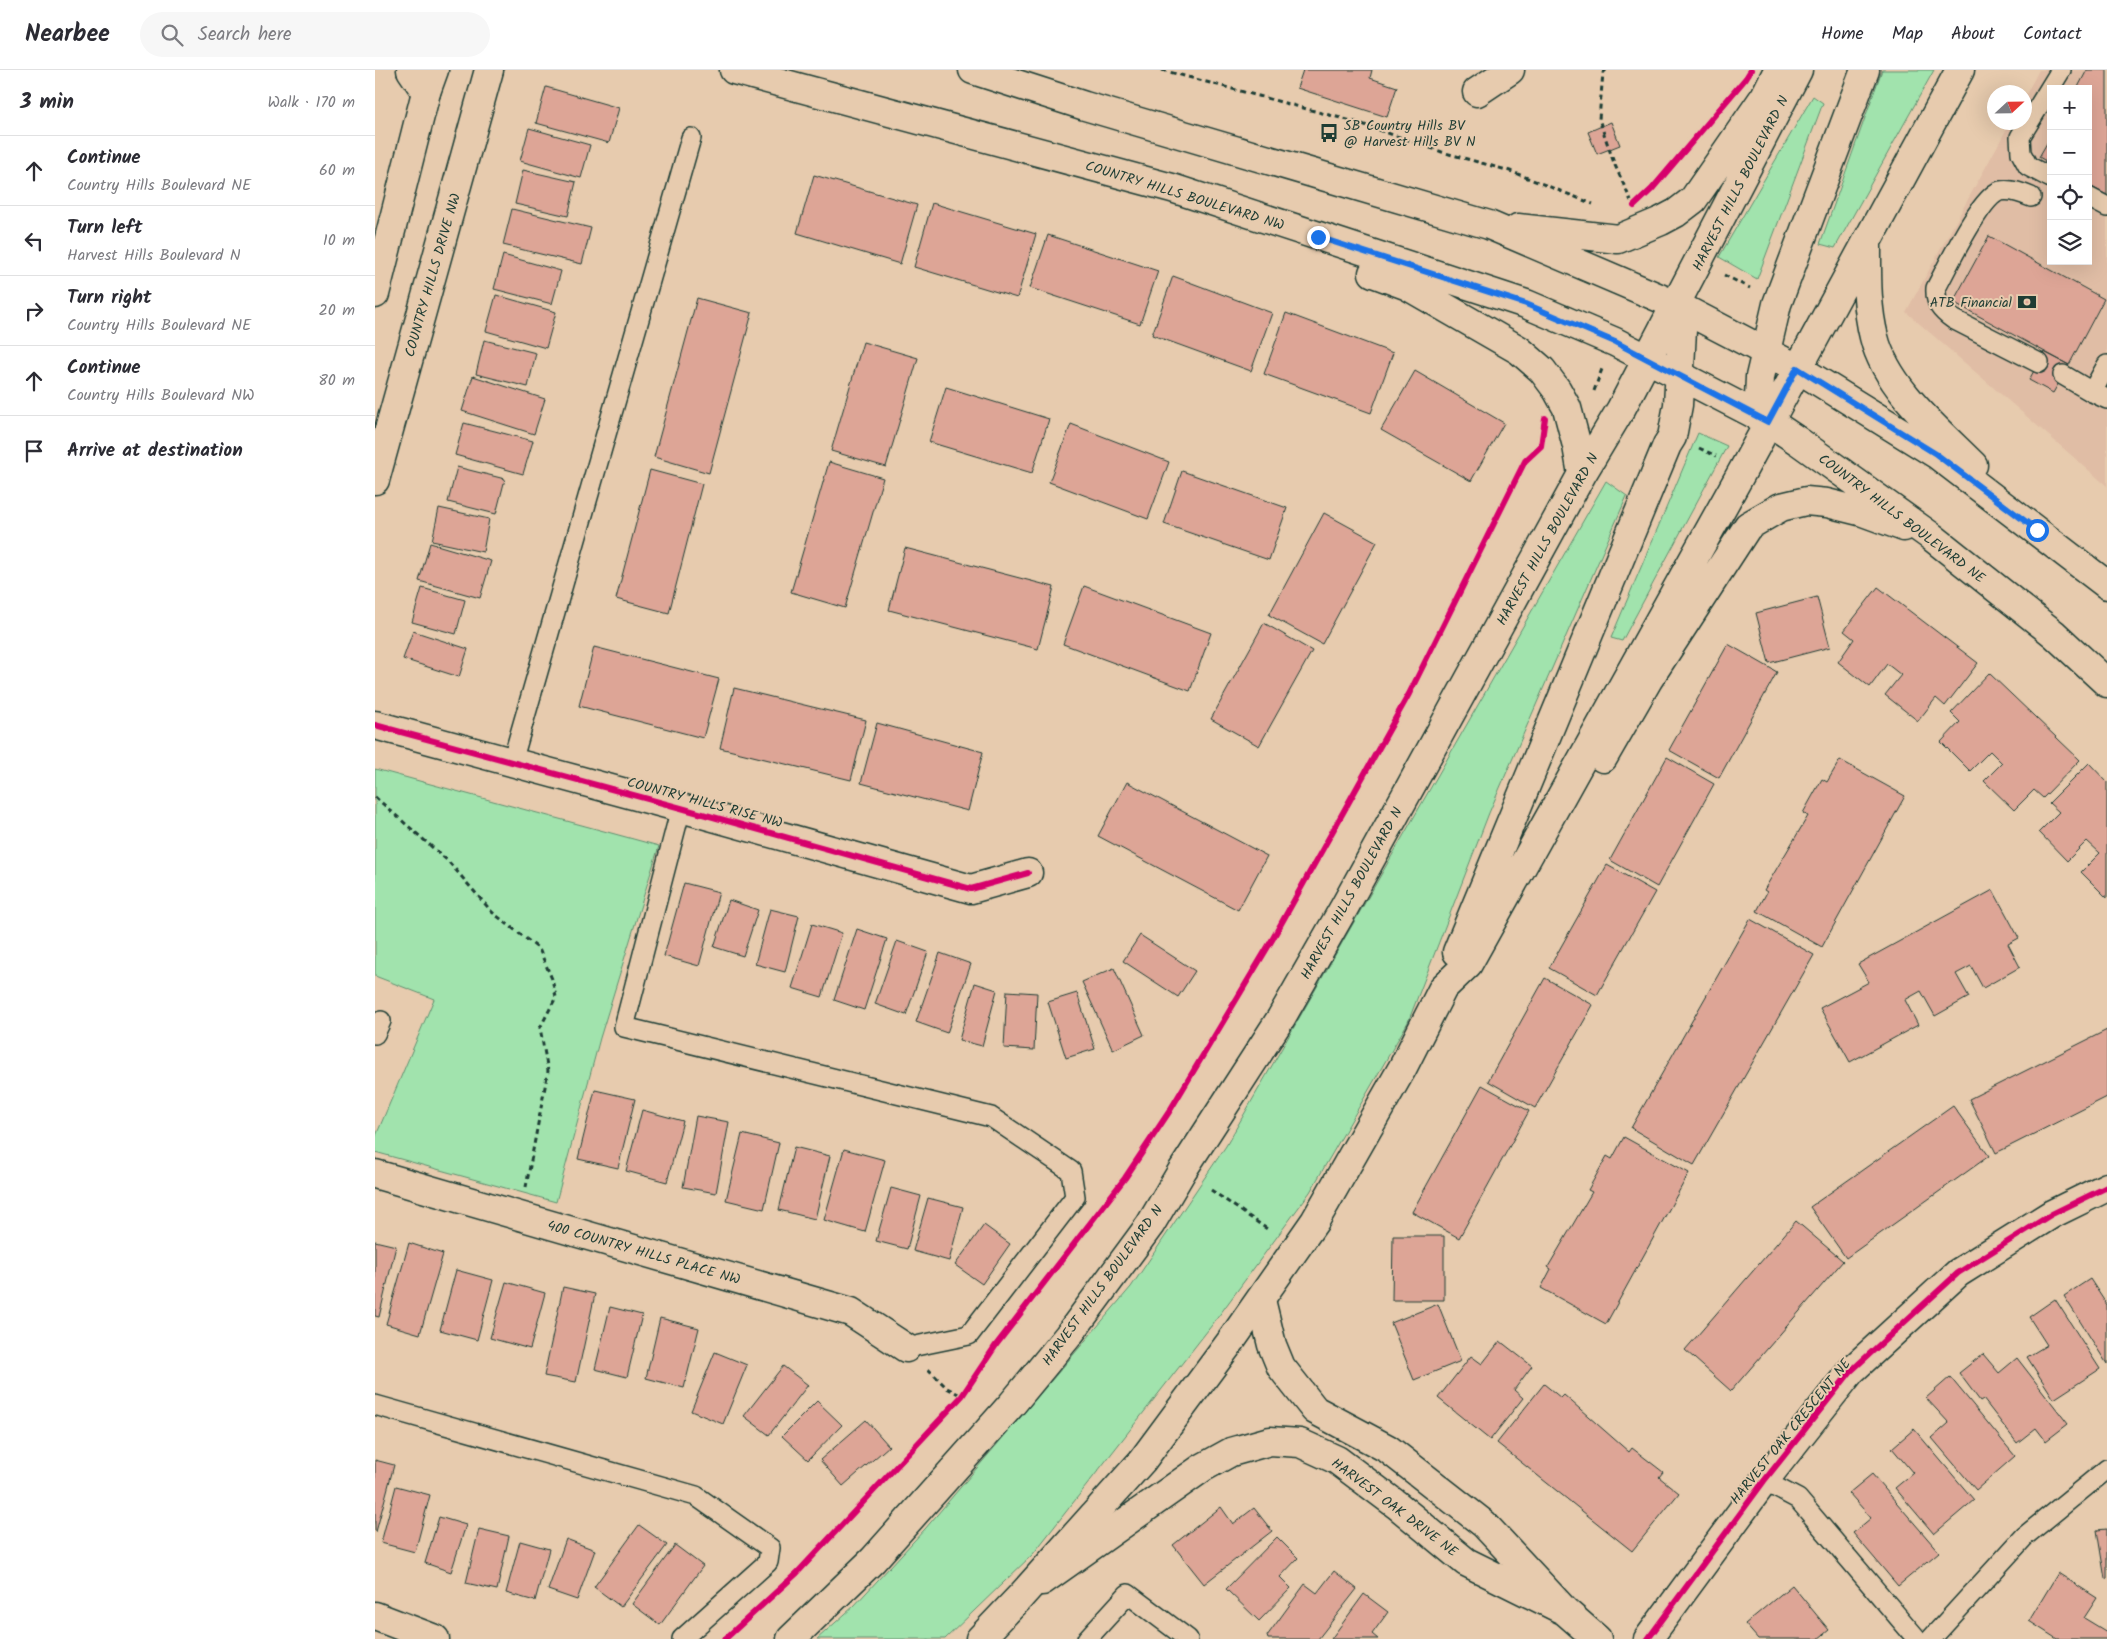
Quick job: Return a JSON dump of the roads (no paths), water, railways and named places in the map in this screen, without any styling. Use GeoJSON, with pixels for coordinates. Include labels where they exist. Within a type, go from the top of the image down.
{"type":"FeatureCollection","features":[{"type":"Feature","properties":{"kind":"main road"},"geometry":{"type":"LineString","coordinates":[[375,294],[430,81],[411,70]]}},
{"type":"Feature","properties":{"kind":"main road","name":"COUNTRY HILLS DRIVE NW"},"geometry":{"type":"LineString","coordinates":[[375,480],[489,70]]}},
{"type":"Feature","properties":{"kind":"main road","name":"COUNTRY HILLS BOULEVARD NW"},"geometry":{"type":"LineString","coordinates":[[734,70],[1172,188],[1526,304],[1615,342],[1680,376]]}},
{"type":"Feature","properties":{"kind":"main road"},"geometry":{"type":"LineString","coordinates":[[973,70],[1085,106],[1489,225],[1676,306],[1797,368],[1936,454],[2107,585]]}},
{"type":"Feature","properties":{"kind":"main road"},"geometry":{"type":"LineString","coordinates":[[1477,92],[1510,70]]}},
{"type":"Feature","properties":{"kind":"main road"},"geometry":{"type":"LineString","coordinates":[[1489,225],[1618,239],[1677,213],[1693,200],[1765,96],[1778,70]]}},
{"type":"Feature","properties":{"kind":"main road","name":"HARVEST HILLS BOULEVARD N"},"geometry":{"type":"LineString","coordinates":[[791,1639],[873,1560],[1012,1404],[1067,1336],[1150,1225],[1182,1171],[1281,1018],[1345,906],[1582,474],[1621,409],[1798,70]]}},
{"type":"Feature","properties":{"kind":"main road"},"geometry":{"type":"LineString","coordinates":[[1768,422],[1759,398],[1760,377],[1777,304],[1865,70]]}},
{"type":"Feature","properties":{"kind":"main road"},"geometry":{"type":"LineString","coordinates":[[1443,988],[1468,964],[1743,470],[1960,70]]}},
{"type":"Feature","properties":{"kind":"main road"},"geometry":{"type":"LineString","coordinates":[[1172,188],[1215,216],[1409,286],[1519,350],[1542,370],[1557,390],[1567,408],[1582,474]]}},
{"type":"Feature","properties":{"kind":"main road"},"geometry":{"type":"LineString","coordinates":[[1867,240],[1870,318],[1874,339],[1897,384],[1921,413],[2037,530]]}},
{"type":"Feature","properties":{"kind":"main road"},"geometry":{"type":"LineString","coordinates":[[979,1639],[1021,1596],[1142,1461],[1261,1300],[1315,1221],[1403,1067],[1443,988],[1659,463],[1672,437],[1678,405],[1682,330],[1676,306]]}},
{"type":"Feature","properties":{"kind":"main road","name":"COUNTRY HILLS BOULEVARD NE"},"geometry":{"type":"LineString","coordinates":[[1680,376],[1768,422],[1873,494],[1932,537],[2054,634],[2107,683]]}},
{"type":"Feature","properties":{"kind":"main road"},"geometry":{"type":"LineString","coordinates":[[1540,832],[1574,807],[1648,680],[1748,526],[1781,507],[1806,501],[1827,503],[1863,512],[1932,537]]}},
{"type":"Feature","properties":{"kind":"main road","name":"COUNTRY HILLS RISE NW"},"geometry":{"type":"LineString","coordinates":[[375,725],[971,889],[1028,873]]}},
{"type":"Feature","properties":{"kind":"main road","name":"400 COUNTRY HILLS PLACE NW"},"geometry":{"type":"LineString","coordinates":[[375,1174],[851,1312],[906,1348]]}},
{"type":"Feature","properties":{"kind":"main road","name":"HARVEST OAK CRESCENT NE"},"geometry":{"type":"LineString","coordinates":[[1648,1639],[1764,1481],[1851,1371],[1958,1273],[2053,1214],[2107,1187]]}},
{"type":"Feature","properties":{"kind":"main road","name":"HARVEST OAK DRIVE NE"},"geometry":{"type":"LineString","coordinates":[[1261,1300],[1272,1345],[1281,1367],[1315,1410],[1388,1449],[1484,1524],[1565,1611],[1597,1639]]}},
{"type":"Feature","properties":{"kind":"main road","name":"HARVEST OAK DRIVE NE"},"geometry":{"type":"LineString","coordinates":[[1021,1596],[1202,1468],[1231,1452],[1270,1441],[1300,1443],[1337,1460],[1397,1505],[1466,1562],[1565,1611]]}},
{"type":"Feature","properties":{"kind":"main road"},"geometry":{"type":"LineString","coordinates":[[375,1616],[435,1639]]}},
{"type":"Feature","properties":{"kind":"lane"},"geometry":{"type":"LineString","coordinates":[[2047,176],[2028,166],[2021,153],[2020,137],[2061,70]]}},
{"type":"Feature","properties":{"kind":"lane"},"geometry":{"type":"LineString","coordinates":[[512,762],[691,138]]}},
{"type":"Feature","properties":{"kind":"lane"},"geometry":{"type":"LineString","coordinates":[[2031,197],[2017,192],[2000,191],[1983,204],[1936,288],[1935,298],[1940,309],[1953,319],[2039,363]]}},
{"type":"Feature","properties":{"kind":"lane"},"geometry":{"type":"LineString","coordinates":[[2092,199],[2107,207]]}},
{"type":"Feature","properties":{"kind":"lane"},"geometry":{"type":"LineString","coordinates":[[2063,375],[2099,395],[2107,365]]}},
{"type":"Feature","properties":{"kind":"lane"},"geometry":{"type":"LineString","coordinates":[[681,808],[624,1027],[991,1117],[1071,1171],[1075,1197],[969,1335],[906,1348]]}},
{"type":"Feature","properties":{"kind":"lane"},"geometry":{"type":"LineString","coordinates":[[375,1405],[696,1496],[770,1548],[768,1562],[682,1639]]}},
{"type":"Feature","properties":{"kind":"lane"},"geometry":{"type":"LineString","coordinates":[[1931,1639],[2025,1536],[2107,1469]]}},
{"type":"Feature","properties":{"kind":"lane"},"geometry":{"type":"LineString","coordinates":[[1764,1481],[1798,1499],[1917,1639]]}},
{"type":"Feature","properties":{"kind":"lane"},"geometry":{"type":"LineString","coordinates":[[1087,1639],[1128,1594],[1188,1639]]}},
{"type":"Feature","properties":{"kind":"place","name":"SB Country Hills BV @ Harvest Hills BV N"},"geometry":{"type":"Point","coordinates":[1329,133]}},
{"type":"Feature","properties":{"kind":"place","name":"ATB Financial"},"geometry":{"type":"Point","coordinates":[2027,302]}}]}
